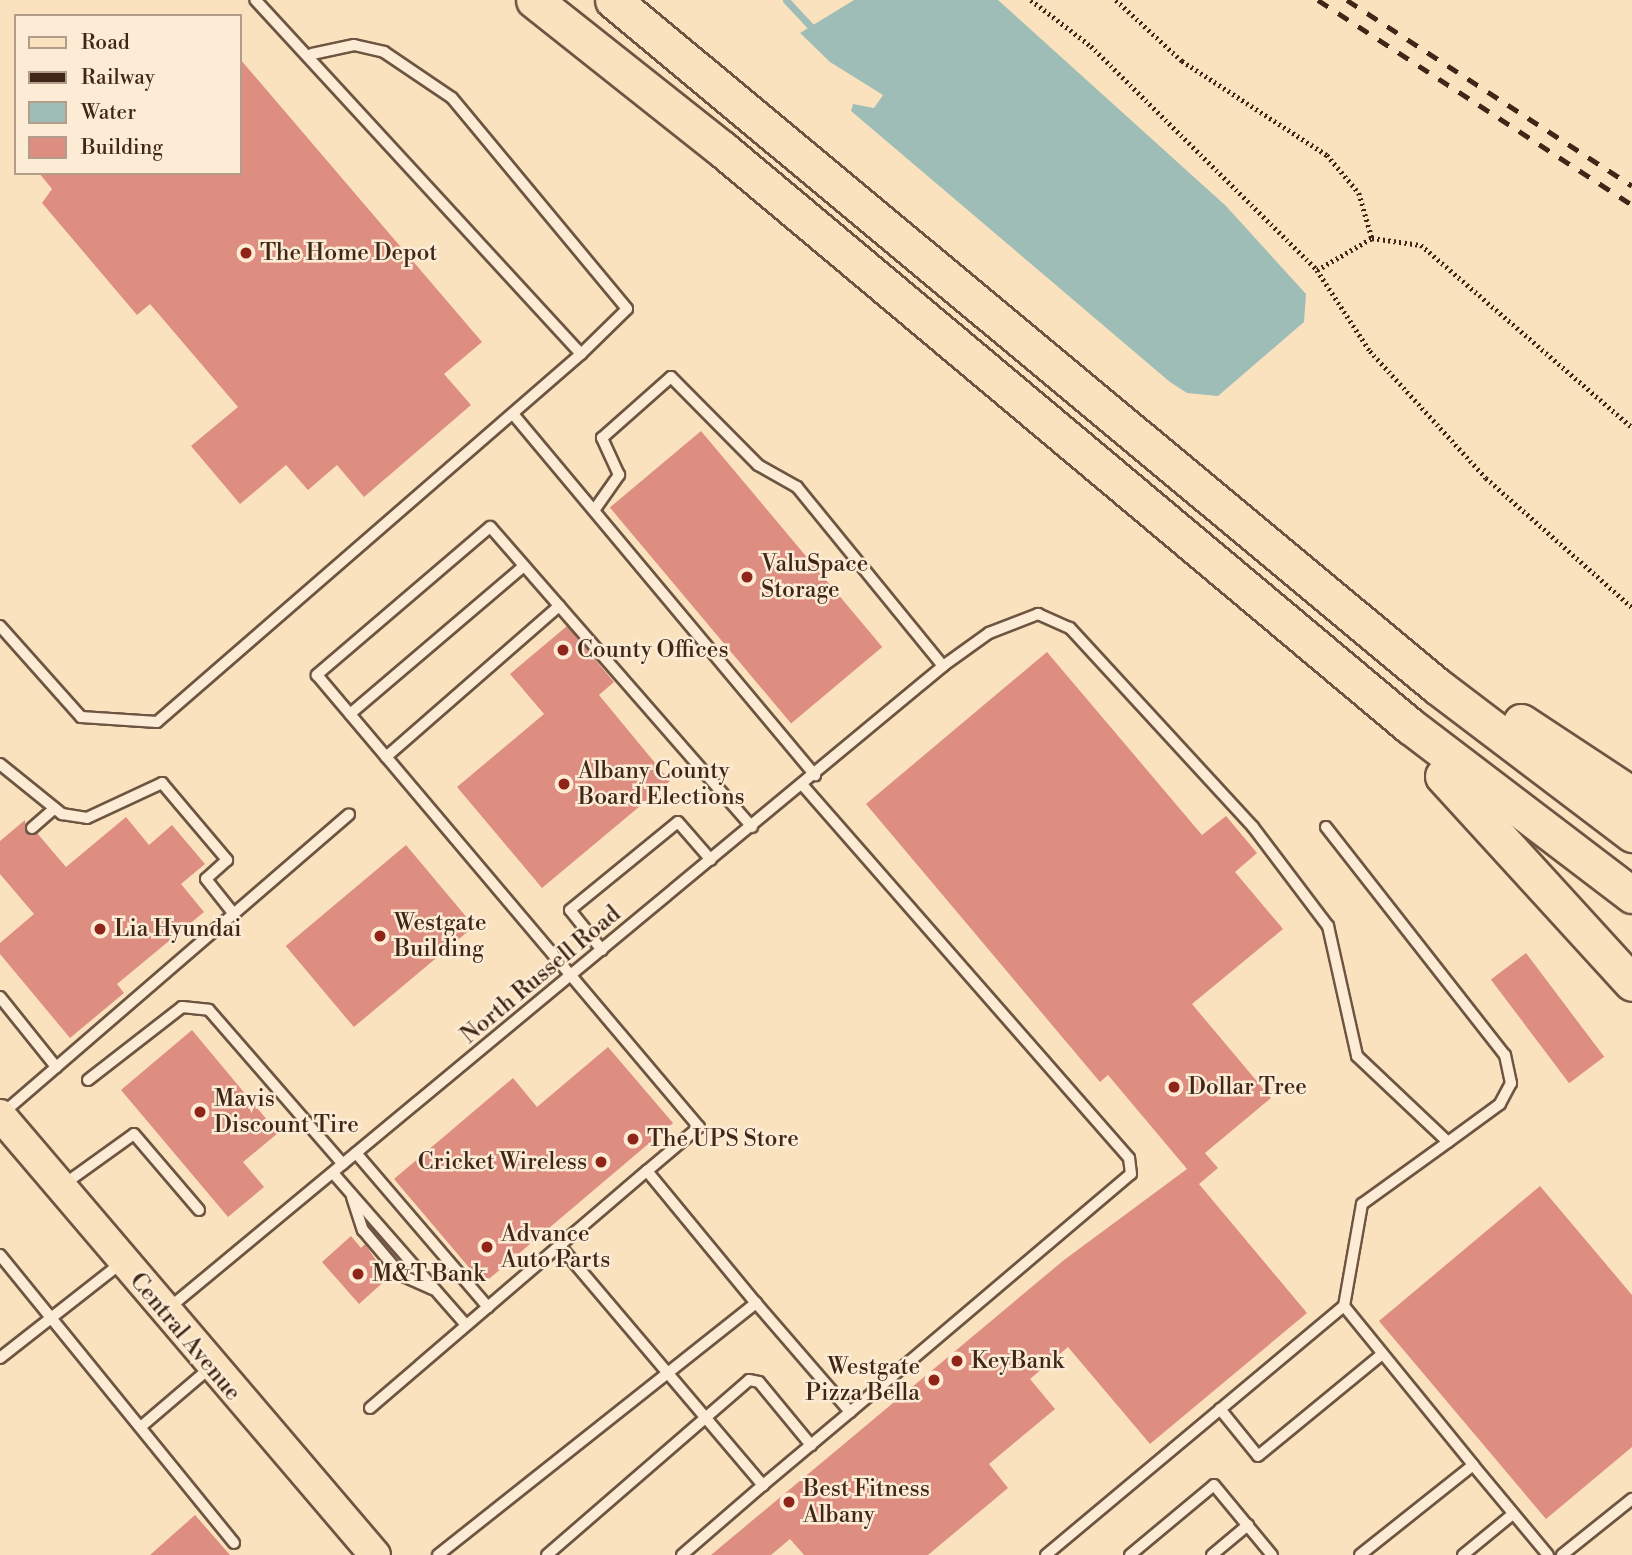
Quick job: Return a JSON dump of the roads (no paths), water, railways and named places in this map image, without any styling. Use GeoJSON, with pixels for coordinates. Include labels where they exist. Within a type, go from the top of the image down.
{"type":"FeatureCollection","features":[{"type":"Feature","properties":{"kind":"highway"},"geometry":{"type":"LineString","coordinates":[[534,0],[711,141],[1328,658],[1632,895]]}},
{"type":"Feature","properties":{"kind":"highway"},"geometry":{"type":"LineString","coordinates":[[613,0],[1437,686],[1632,834]]}},
{"type":"Feature","properties":{"kind":"highway"},"geometry":{"type":"LineString","coordinates":[[1228,511],[1570,758],[1632,795]]}},
{"type":"Feature","properties":{"kind":"highway"},"geometry":{"type":"LineString","coordinates":[[1328,658],[1544,880],[1632,983]]}},
{"type":"Feature","properties":{"kind":"main road","name":"Central Avenue"},"geometry":{"type":"LineString","coordinates":[[0,1115],[164,1313],[375,1555]]}},
{"type":"Feature","properties":{"kind":"lane"},"geometry":{"type":"LineString","coordinates":[[255,0],[312,54],[581,354]]}},
{"type":"Feature","properties":{"kind":"lane"},"geometry":{"type":"LineString","coordinates":[[0,626],[81,717],[157,722],[513,414],[627,309],[452,99],[384,52],[354,45],[312,54]]}},
{"type":"Feature","properties":{"kind":"lane"},"geometry":{"type":"LineString","coordinates":[[595,509],[619,475],[602,438],[671,377],[758,465],[797,487],[943,666]]}},
{"type":"Feature","properties":{"kind":"lane"},"geometry":{"type":"LineString","coordinates":[[513,414],[815,775]]}},
{"type":"Feature","properties":{"kind":"lane"},"geometry":{"type":"LineString","coordinates":[[370,1408],[699,1127],[317,675],[490,527],[752,827]]}},
{"type":"Feature","properties":{"kind":"lane"},"geometry":{"type":"LineString","coordinates":[[349,714],[524,566]]}},
{"type":"Feature","properties":{"kind":"lane"},"geometry":{"type":"LineString","coordinates":[[386,757],[559,606]]}},
{"type":"Feature","properties":{"kind":"lane","name":"North Russell Road"},"geometry":{"type":"LineString","coordinates":[[164,1313],[803,786],[943,666],[989,633],[1038,614],[1070,628],[1253,827],[1328,926],[1357,1056],[1448,1142]]}},
{"type":"Feature","properties":{"kind":"lane"},"geometry":{"type":"LineString","coordinates":[[0,764],[55,808],[87,818],[162,783],[228,860],[206,879],[233,913]]}},
{"type":"Feature","properties":{"kind":"lane"},"geometry":{"type":"LineString","coordinates":[[682,1555],[1128,1178],[1132,1166],[803,786]]}},
{"type":"Feature","properties":{"kind":"lane"},"geometry":{"type":"LineString","coordinates":[[32,828],[55,808]]}},
{"type":"Feature","properties":{"kind":"lane"},"geometry":{"type":"LineString","coordinates":[[0,1115],[349,814]]}},
{"type":"Feature","properties":{"kind":"lane"},"geometry":{"type":"LineString","coordinates":[[602,950],[570,910],[678,822],[711,860]]}},
{"type":"Feature","properties":{"kind":"lane"},"geometry":{"type":"LineString","coordinates":[[1046,1555],[1344,1306],[1362,1204],[1500,1104],[1511,1083],[1505,1055],[1326,827]]}},
{"type":"Feature","properties":{"kind":"lane"},"geometry":{"type":"LineString","coordinates":[[0,997],[56,1067]]}},
{"type":"Feature","properties":{"kind":"lane"},"geometry":{"type":"LineString","coordinates":[[88,1080],[182,1007],[209,1010],[343,1164]]}},
{"type":"Feature","properties":{"kind":"lane"},"geometry":{"type":"LineString","coordinates":[[60,1187],[134,1133],[199,1210]]}},
{"type":"Feature","properties":{"kind":"lane"},"geometry":{"type":"LineString","coordinates":[[356,1153],[488,1307]]}},
{"type":"Feature","properties":{"kind":"lane"},"geometry":{"type":"LineString","coordinates":[[647,1171],[849,1412]]}},
{"type":"Feature","properties":{"kind":"lane"},"geometry":{"type":"LineString","coordinates":[[333,1172],[466,1325]]}},
{"type":"Feature","properties":{"kind":"lane"},"geometry":{"type":"LineString","coordinates":[[350,1193],[363,1230],[398,1271],[437,1291]]}},
{"type":"Feature","properties":{"kind":"lane"},"geometry":{"type":"LineString","coordinates":[[560,1245],[763,1485]]}},
{"type":"Feature","properties":{"kind":"lane"},"geometry":{"type":"LineString","coordinates":[[0,1255],[143,1425],[234,1543]]}},
{"type":"Feature","properties":{"kind":"lane"},"geometry":{"type":"LineString","coordinates":[[0,1358],[122,1262]]}},
{"type":"Feature","properties":{"kind":"lane"},"geometry":{"type":"LineString","coordinates":[[438,1555],[756,1303]]}},
{"type":"Feature","properties":{"kind":"lane"},"geometry":{"type":"LineString","coordinates":[[1344,1306],[1548,1555]]}},
{"type":"Feature","properties":{"kind":"lane"},"geometry":{"type":"LineString","coordinates":[[1220,1409],[1258,1456],[1382,1354]]}},
{"type":"Feature","properties":{"kind":"lane"},"geometry":{"type":"LineString","coordinates":[[143,1425],[211,1367]]}},
{"type":"Feature","properties":{"kind":"lane"},"geometry":{"type":"LineString","coordinates":[[547,1555],[706,1416],[755,1380],[811,1445]]}},
{"type":"Feature","properties":{"kind":"lane"},"geometry":{"type":"LineString","coordinates":[[1360,1555],[1473,1465]]}},
{"type":"Feature","properties":{"kind":"lane"},"geometry":{"type":"LineString","coordinates":[[1130,1555],[1214,1485],[1272,1555]]}},
{"type":"Feature","properties":{"kind":"lane"},"geometry":{"type":"LineString","coordinates":[[1562,1555],[1632,1499]]}},
{"type":"Feature","properties":{"kind":"lane"},"geometry":{"type":"LineString","coordinates":[[1463,1555],[1513,1514]]}},
{"type":"Feature","properties":{"kind":"lane"},"geometry":{"type":"LineString","coordinates":[[1212,1555],[1248,1525]]}},
{"type":"Feature","properties":{"kind":"water"},"geometry":{"type":"Polygon","coordinates":[[[854,0],[998,0],[1226,206],[1306,294],[1304,322],[1218,396],[1187,393],[1170,382],[851,111],[853,104],[874,108],[883,95],[830,62],[800,33],[854,0]]]}},
{"type":"Feature","properties":{"kind":"waterway"},"geometry":{"type":"LineString","coordinates":[[786,0],[811,27]]}},
{"type":"Feature","properties":{"kind":"railway"},"geometry":{"type":"LineString","coordinates":[[1318,0],[1632,205]]}},
{"type":"Feature","properties":{"kind":"railway"},"geometry":{"type":"LineString","coordinates":[[1347,0],[1632,186]]}},
{"type":"Feature","properties":{"kind":"place","name":"The Home Depot"},"geometry":{"type":"Point","coordinates":[246,253]}},
{"type":"Feature","properties":{"kind":"place","name":"ValuSpace Storage"},"geometry":{"type":"Point","coordinates":[747,577]}},
{"type":"Feature","properties":{"kind":"place","name":"County Offices"},"geometry":{"type":"Point","coordinates":[563,650]}},
{"type":"Feature","properties":{"kind":"place","name":"Albany County Board Elections"},"geometry":{"type":"Point","coordinates":[564,784]}},
{"type":"Feature","properties":{"kind":"place","name":"Lia Hyundai"},"geometry":{"type":"Point","coordinates":[100,929]}},
{"type":"Feature","properties":{"kind":"place","name":"Westgate Building"},"geometry":{"type":"Point","coordinates":[380,936]}},
{"type":"Feature","properties":{"kind":"place","name":"Dollar Tree"},"geometry":{"type":"Point","coordinates":[1174,1087]}},
{"type":"Feature","properties":{"kind":"place","name":"Mavis Discount Tire"},"geometry":{"type":"Point","coordinates":[200,1112]}},
{"type":"Feature","properties":{"kind":"place","name":"The UPS Store"},"geometry":{"type":"Point","coordinates":[633,1139]}},
{"type":"Feature","properties":{"kind":"place","name":"Cricket Wireless"},"geometry":{"type":"Point","coordinates":[601,1162]}},
{"type":"Feature","properties":{"kind":"place","name":"Advance Auto Parts"},"geometry":{"type":"Point","coordinates":[487,1247]}},
{"type":"Feature","properties":{"kind":"place","name":"M&T Bank"},"geometry":{"type":"Point","coordinates":[358,1274]}},
{"type":"Feature","properties":{"kind":"place","name":"KeyBank"},"geometry":{"type":"Point","coordinates":[957,1361]}},
{"type":"Feature","properties":{"kind":"place","name":"Westgate Pizza Bella"},"geometry":{"type":"Point","coordinates":[934,1380]}},
{"type":"Feature","properties":{"kind":"place","name":"Best Fitness Albany"},"geometry":{"type":"Point","coordinates":[789,1502]}}]}
